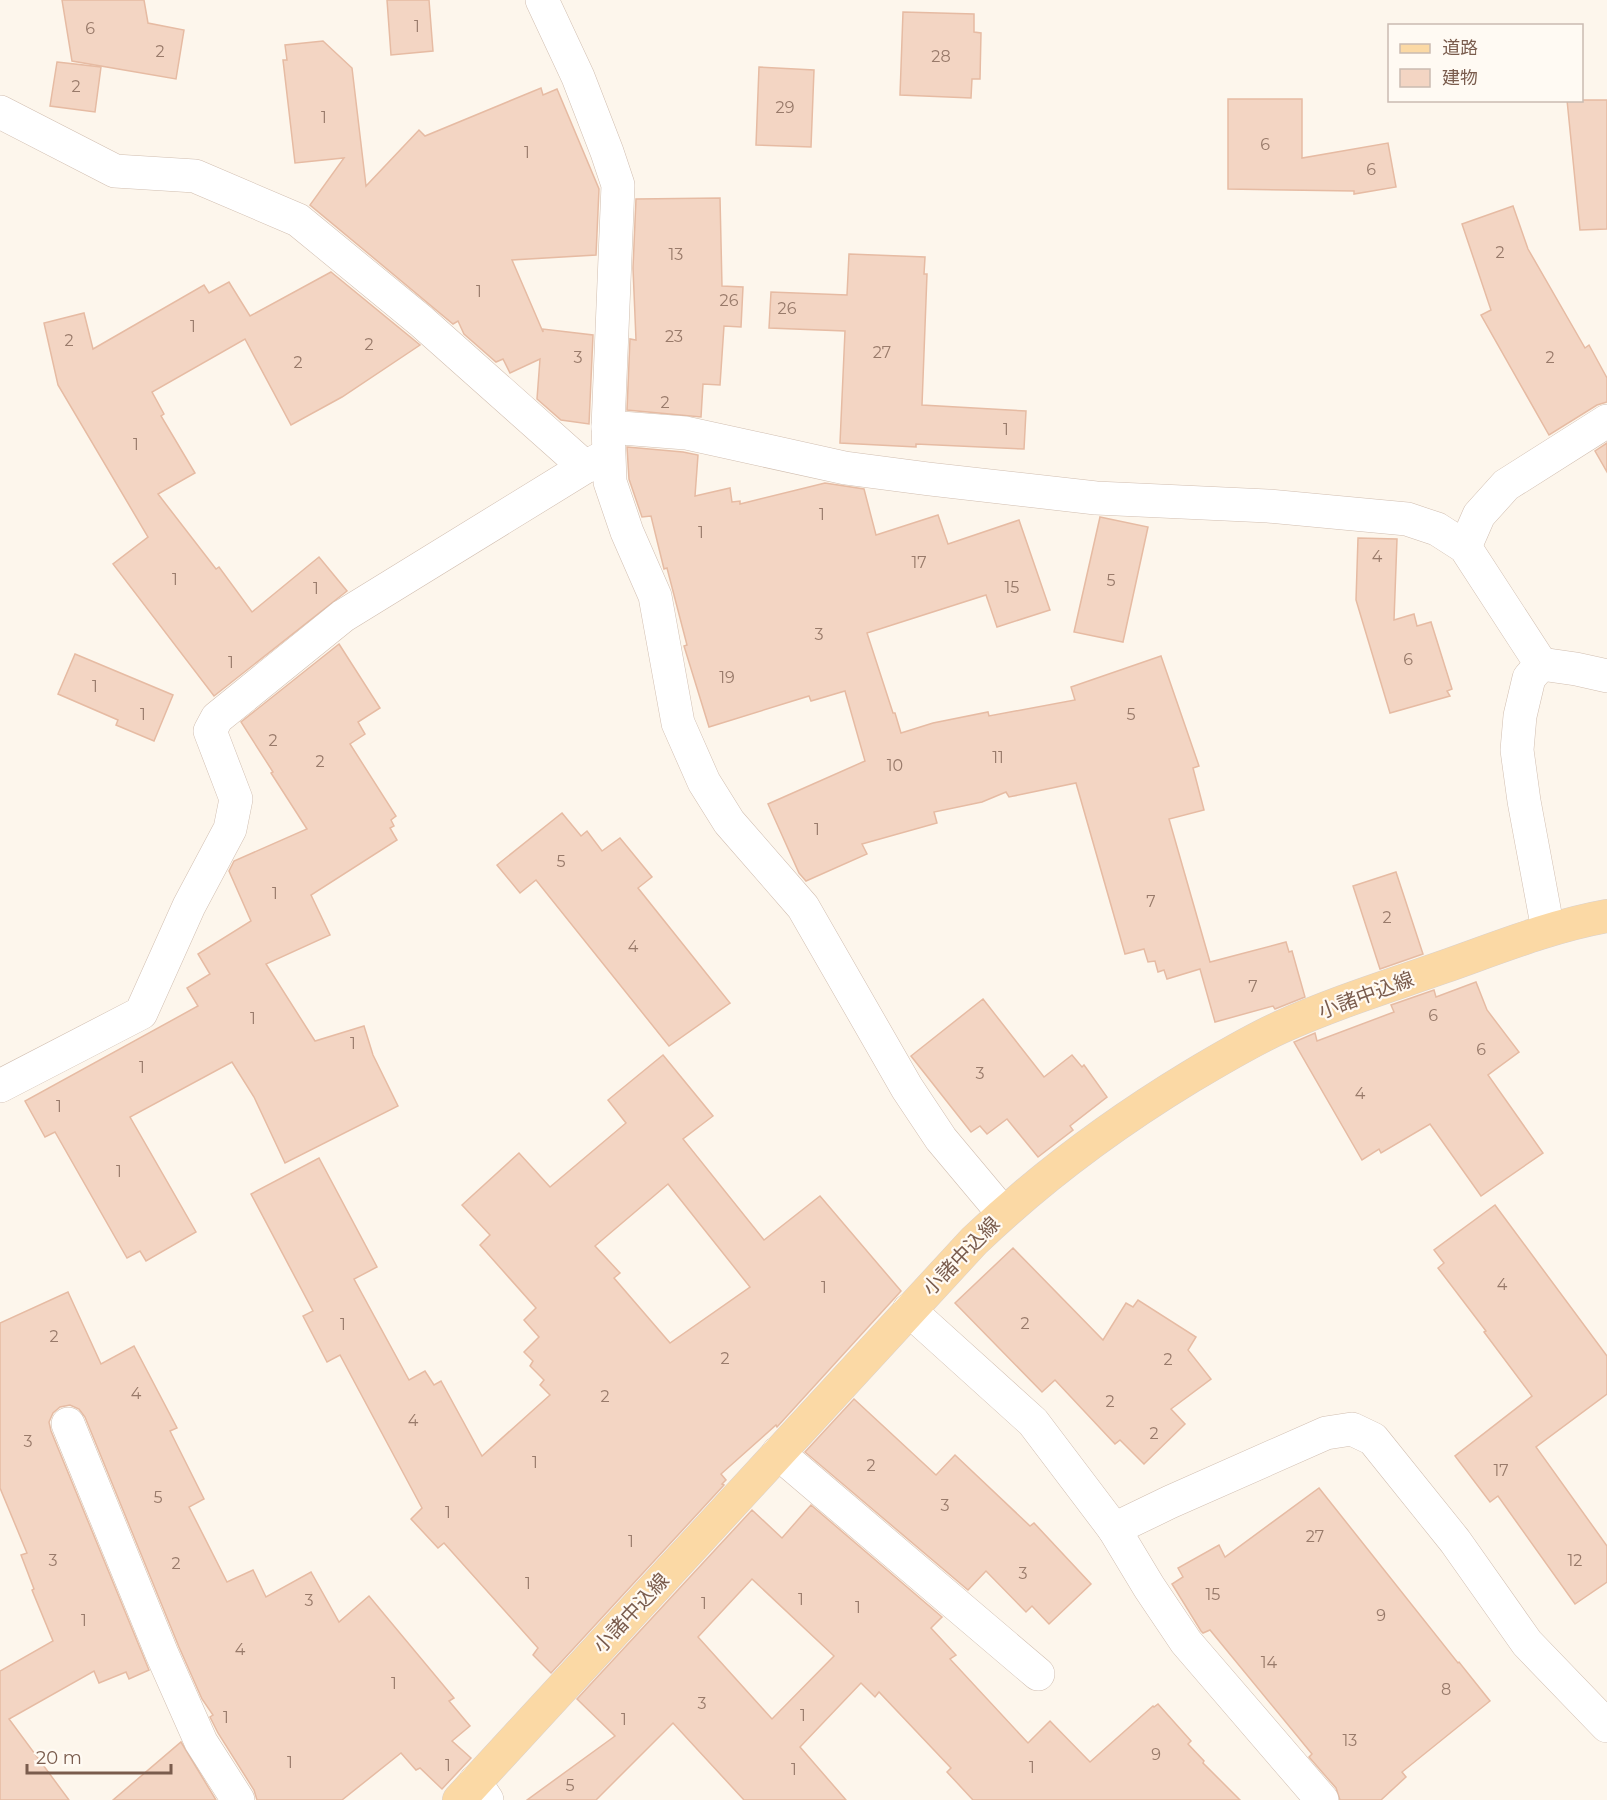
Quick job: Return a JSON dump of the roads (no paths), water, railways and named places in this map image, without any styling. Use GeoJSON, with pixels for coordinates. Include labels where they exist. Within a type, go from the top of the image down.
{"type":"FeatureCollection","features":[{"type":"Feature","properties":{"kind":"main road","name":"小諸中込線"},"geometry":{"type":"LineString","coordinates":[[474,1794],[778,1453],[909,1310],[1003,1213],[1082,1148],[1146,1104],[1239,1048],[1282,1027],[1548,930],[1607,916]]}},
{"type":"Feature","properties":{"kind":"street"},"geometry":{"type":"LineString","coordinates":[[542,0],[578,77],[618,185],[600,450],[627,532],[655,596],[678,723],[704,782],[729,822],[803,907],[907,1088],[941,1138],[1003,1213]]}},
{"type":"Feature","properties":{"kind":"street"},"geometry":{"type":"LineString","coordinates":[[0,112],[115,171],[195,176],[298,220],[421,321],[600,450]]}},
{"type":"Feature","properties":{"kind":"street"},"geometry":{"type":"LineString","coordinates":[[1465,547],[1479,515],[1506,485],[1607,421]]}},
{"type":"Feature","properties":{"kind":"street"},"geometry":{"type":"LineString","coordinates":[[0,1086],[141,1012],[189,906],[230,829],[237,798],[210,731],[217,718],[343,616],[600,450],[686,433],[845,468],[929,479],[1095,498],[1268,506],[1407,519],[1437,529],[1465,547],[1541,664],[1607,676]]}},
{"type":"Feature","properties":{"kind":"street"},"geometry":{"type":"LineString","coordinates":[[1541,664],[1528,678],[1520,716],[1517,750],[1548,930]]}},
{"type":"Feature","properties":{"kind":"street"},"geometry":{"type":"LineString","coordinates":[[909,1310],[1033,1422],[1114,1529],[1186,1642],[1322,1800]]}},
{"type":"Feature","properties":{"kind":"street"},"geometry":{"type":"LineString","coordinates":[[68,1424],[162,1654],[201,1742],[237,1800]]}},
{"type":"Feature","properties":{"kind":"street"},"geometry":{"type":"LineString","coordinates":[[1114,1529],[1326,1433],[1352,1429],[1373,1439],[1455,1541],[1527,1643],[1607,1726]]}},
{"type":"Feature","properties":{"kind":"street"},"geometry":{"type":"LineString","coordinates":[[778,1453],[1038,1674]]}}]}
